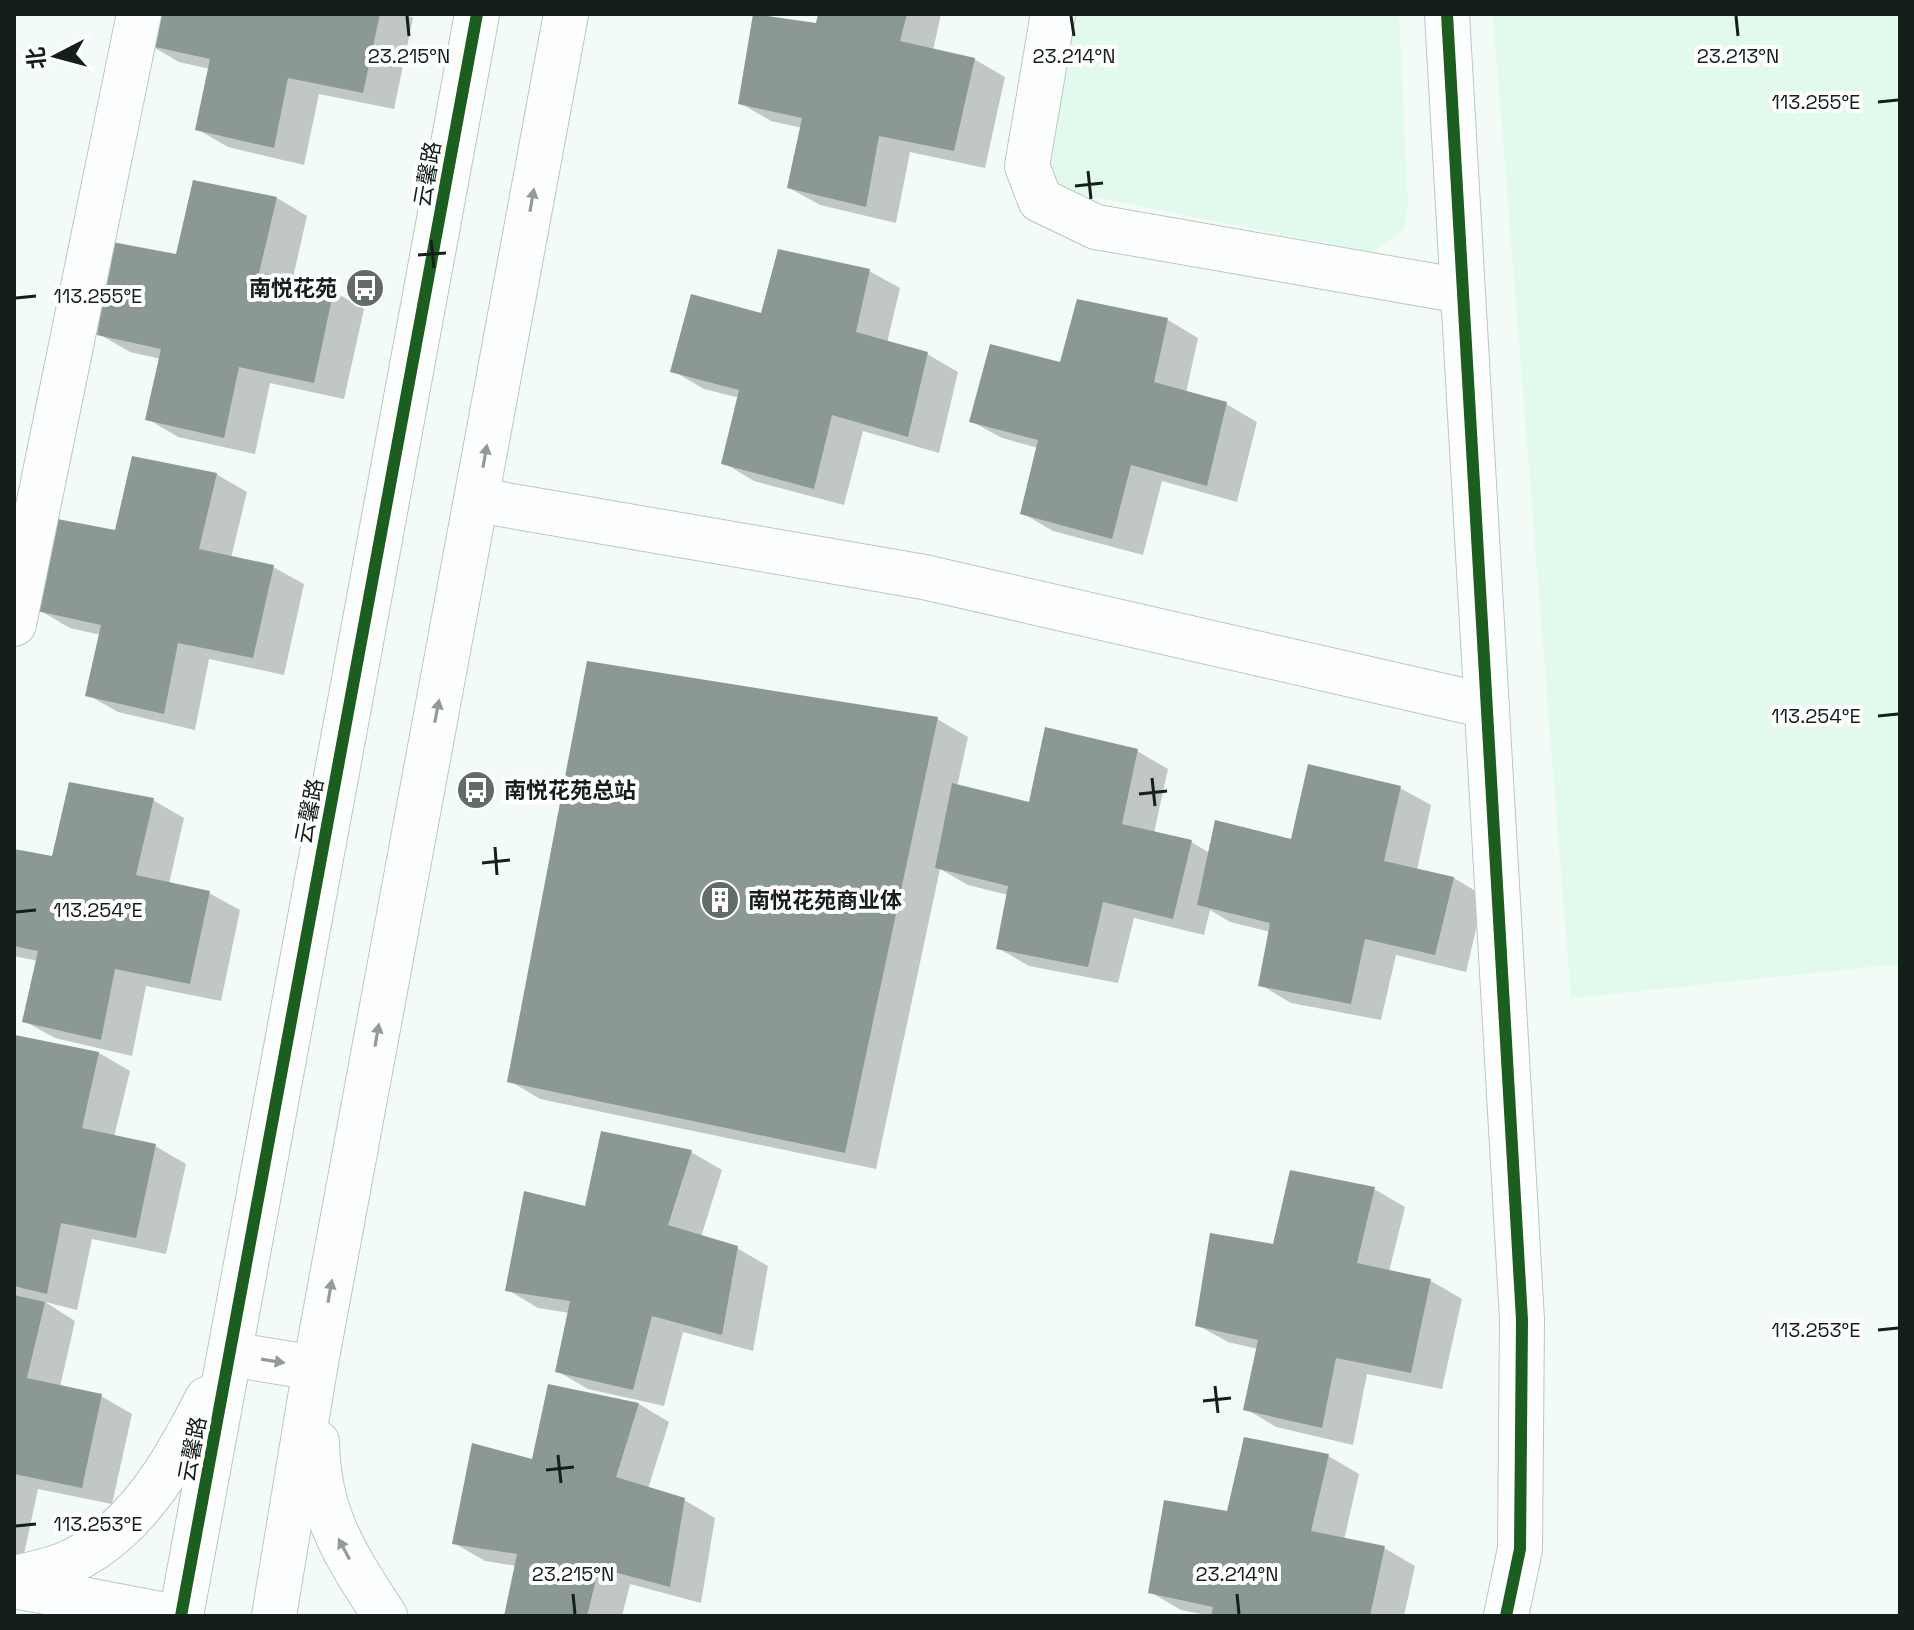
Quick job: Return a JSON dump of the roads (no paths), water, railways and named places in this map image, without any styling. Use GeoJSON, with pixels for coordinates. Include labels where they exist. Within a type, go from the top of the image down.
{"type":"FeatureCollection","features":[{"type":"Feature","properties":{"kind":"street"},"geometry":{"type":"LineString","coordinates":[[14,624],[139,14]]}},
{"type":"Feature","properties":{"kind":"street","name":"云馨路"},"geometry":{"type":"LineString","coordinates":[[181,1616],[477,14]]}},
{"type":"Feature","properties":{"kind":"street"},"geometry":{"type":"LineString","coordinates":[[274,1616],[315,1368],[566,14]]}},
{"type":"Feature","properties":{"kind":"street"},"geometry":{"type":"LineString","coordinates":[[1053,14],[1027,166],[1040,200],[1096,227],[1462,291]]}},
{"type":"Feature","properties":{"kind":"street"},"geometry":{"type":"LineString","coordinates":[[1447,14],[1522,1320],[1520,1549],[1506,1616]]}},
{"type":"Feature","properties":{"kind":"street"},"geometry":{"type":"LineString","coordinates":[[477,500],[924,577],[1487,706]]}},
{"type":"Feature","properties":{"kind":"street"},"geometry":{"type":"LineString","coordinates":[[14,1578],[68,1563],[103,1542],[144,1503],[180,1453],[230,1354],[315,1368]]}},
{"type":"Feature","properties":{"kind":"street"},"geometry":{"type":"LineString","coordinates":[[315,1368],[317,1481],[330,1522],[385,1616]]}},
{"type":"Feature","properties":{"kind":"street"},"geometry":{"type":"LineString","coordinates":[[14,1586],[171,1616]]}},
{"type":"Feature","properties":{"kind":"place","name":"南悦花苑"},"geometry":{"type":"Point","coordinates":[365,288]}},
{"type":"Feature","properties":{"kind":"place","name":"南悦花苑总站"},"geometry":{"type":"Point","coordinates":[476,790]}},
{"type":"Feature","properties":{"kind":"place","name":"南悦花苑商业体"},"geometry":{"type":"Point","coordinates":[720,900]}}]}
